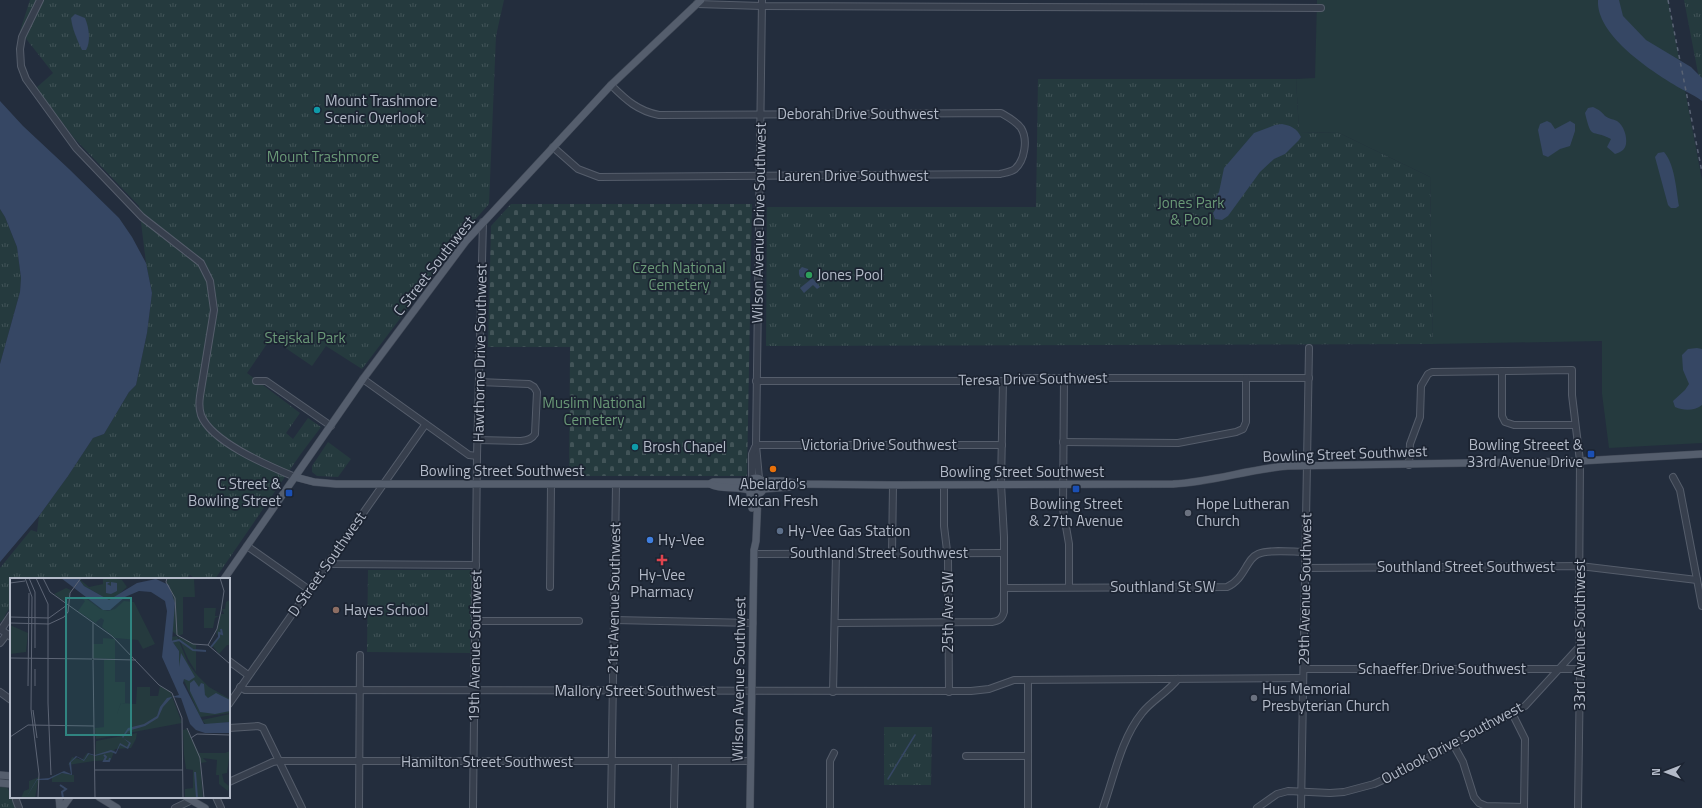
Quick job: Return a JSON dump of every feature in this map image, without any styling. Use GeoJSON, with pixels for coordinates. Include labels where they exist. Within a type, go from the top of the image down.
{"type":"FeatureCollection","features":[{"type":"Feature","properties":{"kind":"main road","name":"C Street Southwest"},"geometry":{"type":"LineString","coordinates":[[225,578],[364,379],[466,241],[611,85],[699,2]]}},
{"type":"Feature","properties":{"kind":"main road","name":"Bowling Street Southwest"},"geometry":{"type":"LineString","coordinates":[[295,477],[322,483],[710,484],[713,482],[755,480],[797,484],[892,485],[1181,484],[1265,468],[1580,461],[1702,454]]}},
{"type":"Feature","properties":{"kind":"main road"},"geometry":{"type":"LineString","coordinates":[[755,480],[755,491]]}},
{"type":"Feature","properties":{"kind":"main road"},"geometry":{"type":"LineString","coordinates":[[755,480],[755,491]]}},
{"type":"Feature","properties":{"kind":"main road","name":"Bowling Street Southwest"},"geometry":{"type":"LineString","coordinates":[[710,484],[716,487],[742,488],[755,491],[790,487],[797,484]]}},
{"type":"Feature","properties":{"kind":"main road","name":"Wilson Avenue Southwest"},"geometry":{"type":"LineString","coordinates":[[750,808],[754,552],[752,544],[752,501],[755,491]]}},
{"type":"Feature","properties":{"kind":"main road"},"geometry":{"type":"LineString","coordinates":[[0,775],[10,776]]}},
{"type":"Feature","properties":{"kind":"main road"},"geometry":{"type":"LineString","coordinates":[[0,783],[10,784]]}},
{"type":"Feature","properties":{"kind":"main road"},"geometry":{"type":"LineString","coordinates":[[59,798],[61,808]]}},
{"type":"Feature","properties":{"kind":"main road"},"geometry":{"type":"LineString","coordinates":[[61,808],[69,798]]}},
{"type":"Feature","properties":{"kind":"main road"},"geometry":{"type":"LineString","coordinates":[[101,798],[117,808]]}},
{"type":"Feature","properties":{"kind":"main road"},"geometry":{"type":"LineString","coordinates":[[189,798],[205,808]]}},
{"type":"Feature","properties":{"kind":"street"},"geometry":{"type":"LineString","coordinates":[[40,0],[22,37],[20,49],[21,66],[26,79],[76,148],[142,217],[201,263],[210,280],[214,310],[199,406],[204,420],[215,433],[247,456],[295,477]]}},
{"type":"Feature","properties":{"kind":"street"},"geometry":{"type":"LineString","coordinates":[[699,2],[1321,8]]}},
{"type":"Feature","properties":{"kind":"street","name":"Wilson Avenue Drive Southwest"},"geometry":{"type":"LineString","coordinates":[[755,480],[762,3]]}},
{"type":"Feature","properties":{"kind":"street","name":"Deborah Drive Southwest"},"geometry":{"type":"LineString","coordinates":[[611,85],[629,103],[653,114],[665,115],[1001,113],[1012,119],[1021,128],[1024,135],[1024,143]]}},
{"type":"Feature","properties":{"kind":"street","name":"Lauren Drive Southwest"},"geometry":{"type":"LineString","coordinates":[[553,148],[578,169],[599,177],[759,177],[1000,174],[1015,169],[1023,156],[1024,143]]}},
{"type":"Feature","properties":{"kind":"street","name":"Hawthorne Drive Southwest"},"geometry":{"type":"LineString","coordinates":[[478,484],[477,456],[483,222]]}},
{"type":"Feature","properties":{"kind":"street","name":"29th Avenue Southwest"},"geometry":{"type":"LineString","coordinates":[[1301,808],[1309,348]]}},
{"type":"Feature","properties":{"kind":"street","name":"33rd Avenue Southwest"},"geometry":{"type":"LineString","coordinates":[[1502,371],[1572,370],[1580,461],[1578,808]]}},
{"type":"Feature","properties":{"kind":"street"},"geometry":{"type":"LineString","coordinates":[[1409,465],[1410,444],[1421,410],[1421,386],[1428,374],[1432,372],[1502,371],[1502,416],[1504,422],[1514,425],[1576,425]]}},
{"type":"Feature","properties":{"kind":"street","name":"Teresa Drive Southwest"},"geometry":{"type":"LineString","coordinates":[[756,381],[1003,381],[1028,378],[1309,378]]}},
{"type":"Feature","properties":{"kind":"street"},"geometry":{"type":"LineString","coordinates":[[1064,378],[1063,509],[1069,544],[1069,588]]}},
{"type":"Feature","properties":{"kind":"street"},"geometry":{"type":"LineString","coordinates":[[1063,442],[1178,443],[1236,432],[1243,429],[1246,422],[1246,378]]}},
{"type":"Feature","properties":{"kind":"street"},"geometry":{"type":"LineString","coordinates":[[364,379],[425,425],[469,455],[477,456]]}},
{"type":"Feature","properties":{"kind":"street"},"geometry":{"type":"LineString","coordinates":[[256,381],[266,381],[331,426]]}},
{"type":"Feature","properties":{"kind":"street"},"geometry":{"type":"LineString","coordinates":[[835,623],[992,622],[998,621],[1002,617],[1004,612],[1004,553],[1001,484],[1003,381]]}},
{"type":"Feature","properties":{"kind":"street"},"geometry":{"type":"LineString","coordinates":[[478,440],[521,441],[528,440],[533,437],[535,434],[537,392],[534,387],[529,384],[479,382]]}},
{"type":"Feature","properties":{"kind":"street","name":"D Street Southwest"},"geometry":{"type":"LineString","coordinates":[[230,702],[425,425]]}},
{"type":"Feature","properties":{"kind":"street","name":"Victoria Drive Southwest"},"geometry":{"type":"LineString","coordinates":[[756,445],[1002,445]]}},
{"type":"Feature","properties":{"kind":"street"},"geometry":{"type":"LineString","coordinates":[[1673,477],[1680,490],[1702,606]]}},
{"type":"Feature","properties":{"kind":"street","name":"19th Avenue Southwest"},"geometry":{"type":"LineString","coordinates":[[473,808],[478,484]]}},
{"type":"Feature","properties":{"kind":"street"},"geometry":{"type":"LineString","coordinates":[[550,587],[551,484]]}},
{"type":"Feature","properties":{"kind":"street","name":"21st Avenue Southwest"},"geometry":{"type":"LineString","coordinates":[[611,808],[616,484]]}},
{"type":"Feature","properties":{"kind":"street"},"geometry":{"type":"LineString","coordinates":[[892,485],[892,554]]}},
{"type":"Feature","properties":{"kind":"street","name":"25th Ave SW"},"geometry":{"type":"LineString","coordinates":[[944,485],[944,526],[948,553],[949,692]]}},
{"type":"Feature","properties":{"kind":"street"},"geometry":{"type":"LineString","coordinates":[[247,546],[308,590]]}},
{"type":"Feature","properties":{"kind":"street","name":"Southland Street Southwest"},"geometry":{"type":"LineString","coordinates":[[754,552],[836,554],[1004,553]]}},
{"type":"Feature","properties":{"kind":"street","name":"Southland St SW"},"geometry":{"type":"LineString","coordinates":[[1004,588],[1227,588],[1240,579],[1252,559],[1257,554],[1265,552],[1305,552]]}},
{"type":"Feature","properties":{"kind":"street"},"geometry":{"type":"LineString","coordinates":[[833,692],[836,554]]}},
{"type":"Feature","properties":{"kind":"street"},"geometry":{"type":"LineString","coordinates":[[329,561],[333,564],[476,564]]}},
{"type":"Feature","properties":{"kind":"street","name":"Southland Street Southwest"},"geometry":{"type":"LineString","coordinates":[[1306,568],[1580,566],[1697,580]]}},
{"type":"Feature","properties":{"kind":"street"},"geometry":{"type":"LineString","coordinates":[[0,643],[9,635],[0,629],[10,616]]}},
{"type":"Feature","properties":{"kind":"street"},"geometry":{"type":"LineString","coordinates":[[614,620],[753,623]]}},
{"type":"Feature","properties":{"kind":"street"},"geometry":{"type":"LineString","coordinates":[[476,621],[579,621]]}},
{"type":"Feature","properties":{"kind":"street","name":"Outlook Drive Southwest"},"geometry":{"type":"LineString","coordinates":[[1257,808],[1277,794],[1288,791],[1330,793],[1344,792],[1374,784],[1403,771],[1525,706],[1580,646]]}},
{"type":"Feature","properties":{"kind":"street"},"geometry":{"type":"LineString","coordinates":[[359,808],[360,655]]}},
{"type":"Feature","properties":{"kind":"street"},"geometry":{"type":"LineString","coordinates":[[230,663],[248,675]]}},
{"type":"Feature","properties":{"kind":"street","name":"Schaeffer Drive Southwest"},"geometry":{"type":"LineString","coordinates":[[1304,669],[1580,669]]}},
{"type":"Feature","properties":{"kind":"street"},"geometry":{"type":"LineString","coordinates":[[1028,808],[1028,680],[1303,678]]}},
{"type":"Feature","properties":{"kind":"street"},"geometry":{"type":"LineString","coordinates":[[1103,808],[1132,726],[1148,706],[1171,688],[1178,679]]}},
{"type":"Feature","properties":{"kind":"street","name":"Mallory Street Southwest"},"geometry":{"type":"LineString","coordinates":[[240,687],[245,690],[949,692],[982,691],[1014,680],[1028,680]]}},
{"type":"Feature","properties":{"kind":"street"},"geometry":{"type":"LineString","coordinates":[[0,692],[10,699]]}},
{"type":"Feature","properties":{"kind":"street"},"geometry":{"type":"LineString","coordinates":[[1453,744],[1463,762],[1474,797],[1479,802],[1486,806],[1524,808],[1525,739],[1512,713]]}},
{"type":"Feature","properties":{"kind":"street"},"geometry":{"type":"LineString","coordinates":[[230,728],[258,726],[263,728],[302,808]]}},
{"type":"Feature","properties":{"kind":"street"},"geometry":{"type":"LineString","coordinates":[[830,808],[830,761],[834,753]]}},
{"type":"Feature","properties":{"kind":"street"},"geometry":{"type":"LineString","coordinates":[[966,756],[1028,756]]}},
{"type":"Feature","properties":{"kind":"street","name":"Hamilton Street Southwest"},"geometry":{"type":"LineString","coordinates":[[230,782],[273,762],[279,761],[750,761]]}},
{"type":"Feature","properties":{"kind":"street"},"geometry":{"type":"LineString","coordinates":[[674,808],[675,761]]}},
{"type":"Feature","properties":{"kind":"street"},"geometry":{"type":"LineString","coordinates":[[175,808],[189,798]]}},
{"type":"Feature","properties":{"kind":"street"},"geometry":{"type":"LineString","coordinates":[[216,798],[221,808]]}},
{"type":"Feature","properties":{"kind":"street"},"geometry":{"type":"LineString","coordinates":[[16,800],[19,808]]}},
{"type":"Feature","properties":{"kind":"green space","name":"Mount Trashmore"},"geometry":{"type":"Polygon","coordinates":[[[30,0],[504,0],[496,36],[489,204],[473,222],[362,369],[326,346],[312,366],[271,338],[247,373],[300,413],[286,433],[293,439],[308,418],[321,427],[300,455],[216,578],[194,578],[190,575],[187,578],[10,578],[10,608],[5,615],[4,620],[0,622],[0,568],[31,530],[37,532],[39,516],[93,438],[104,434],[129,392],[136,385],[147,333],[152,293],[146,263],[139,206],[74,138],[36,88],[53,73],[20,31],[30,0]]]}},
{"type":"Feature","properties":{"kind":"green space"},"geometry":{"type":"Polygon","coordinates":[[[1317,0],[1668,0],[1702,180],[1702,443],[1609,448],[1602,394],[1602,341],[1433,344],[1430,177],[1339,133],[1299,132],[1296,79],[1315,78],[1317,0]]]}},
{"type":"Feature","properties":{"kind":"green space"},"geometry":{"type":"Polygon","coordinates":[[[1684,0],[1702,0],[1702,94],[1684,0]]]}},
{"type":"Feature","properties":{"kind":"green space","name":"Jones Park & Pool"},"geometry":{"type":"Polygon","coordinates":[[[1038,79],[1296,79],[1299,132],[1339,133],[1430,177],[1433,344],[766,346],[767,207],[1036,207],[1038,79]]]}},
{"type":"Feature","properties":{"kind":"green space","name":"Czech National Cemetery"},"geometry":{"type":"Polygon","coordinates":[[[511,204],[752,204],[747,476],[569,476],[570,347],[488,347],[491,226],[511,204]]]}},
{"type":"Feature","properties":{"kind":"green space"},"geometry":{"type":"Polygon","coordinates":[[[0,209],[5,217],[17,247],[21,278],[20,292],[0,364],[0,209]]]}},
{"type":"Feature","properties":{"kind":"green space"},"geometry":{"type":"Polygon","coordinates":[[[328,442],[351,459],[338,477],[317,476],[312,472],[312,466],[328,442]]]}},
{"type":"Feature","properties":{"kind":"green space"},"geometry":{"type":"Polygon","coordinates":[[[368,570],[472,570],[470,653],[367,652],[368,570]]]}},
{"type":"Feature","properties":{"kind":"green space"},"geometry":{"type":"Polygon","coordinates":[[[884,727],[932,727],[931,785],[884,785],[884,727]]]}},
{"type":"Feature","properties":{"kind":"green space"},"geometry":{"type":"Polygon","coordinates":[[[0,786],[7,787],[10,793],[10,798],[12,798],[17,808],[0,808],[0,786]]]}},
{"type":"Feature","properties":{"kind":"water"},"geometry":{"type":"Polygon","coordinates":[[[1598,0],[1619,0],[1623,16],[1646,40],[1691,67],[1702,78],[1702,101],[1650,69],[1625,49],[1605,25],[1600,13],[1598,0]]]}},
{"type":"Feature","properties":{"kind":"water"},"geometry":{"type":"Polygon","coordinates":[[[75,14],[85,18],[89,39],[86,50],[82,50],[74,30],[71,18],[75,14]]]}},
{"type":"Feature","properties":{"kind":"water"},"geometry":{"type":"Polygon","coordinates":[[[0,101],[23,126],[119,218],[132,237],[146,263],[152,293],[147,333],[136,385],[129,392],[104,434],[93,438],[39,516],[0,562],[0,364],[20,292],[21,278],[17,247],[5,217],[0,209],[0,101]]]}},
{"type":"Feature","properties":{"kind":"water"},"geometry":{"type":"Polygon","coordinates":[[[1593,107],[1606,117],[1617,121],[1622,126],[1626,144],[1625,148],[1621,152],[1615,154],[1607,147],[1611,139],[1593,133],[1589,128],[1585,113],[1588,108],[1593,107]]]}},
{"type":"Feature","properties":{"kind":"water"},"geometry":{"type":"Polygon","coordinates":[[[1547,121],[1551,123],[1555,129],[1570,121],[1575,124],[1575,131],[1570,146],[1560,149],[1548,157],[1543,155],[1538,130],[1540,124],[1547,121]]]}},
{"type":"Feature","properties":{"kind":"water"},"geometry":{"type":"Polygon","coordinates":[[[1282,124],[1296,129],[1301,137],[1299,140],[1285,154],[1274,159],[1260,172],[1228,216],[1222,220],[1215,219],[1213,213],[1215,210],[1215,199],[1219,192],[1224,168],[1254,133],[1282,124]]]}},
{"type":"Feature","properties":{"kind":"water"},"geometry":{"type":"Polygon","coordinates":[[[1664,152],[1668,157],[1673,170],[1679,206],[1676,208],[1671,208],[1668,205],[1655,157],[1658,153],[1664,152]]]}},
{"type":"Feature","properties":{"kind":"water"},"geometry":{"type":"Polygon","coordinates":[[[802,267],[808,269],[809,274],[820,287],[817,289],[813,285],[804,293],[800,288],[810,280],[808,278],[800,277],[799,270],[802,267]]]}},
{"type":"Feature","properties":{"kind":"water"},"geometry":{"type":"Polygon","coordinates":[[[1688,349],[1702,349],[1702,405],[1685,410],[1675,407],[1673,401],[1689,384],[1683,370],[1682,355],[1688,349]]]}},
{"type":"Feature","properties":{"kind":"waterway"},"geometry":{"type":"LineString","coordinates":[[888,779],[915,735]]}},
{"type":"Feature","properties":{"kind":"railway"},"geometry":{"type":"LineString","coordinates":[[1668,0],[1702,172]]}},
{"type":"Feature","properties":{"kind":"place","name":"Mount Trashmore Scenic Overlook"},"geometry":{"type":"Point","coordinates":[317,110]}},
{"type":"Feature","properties":{"kind":"place","name":"Jones Pool"},"geometry":{"type":"Point","coordinates":[809,275]}},
{"type":"Feature","properties":{"kind":"place","name":"Brosh Chapel"},"geometry":{"type":"Point","coordinates":[635,447]}},
{"type":"Feature","properties":{"kind":"place","name":"Bowling Streeet & 33rd Avenue Drive"},"geometry":{"type":"Point","coordinates":[1591,454]}},
{"type":"Feature","properties":{"kind":"place","name":"Abelardo's Mexican Fresh"},"geometry":{"type":"Point","coordinates":[773,469]}},
{"type":"Feature","properties":{"kind":"place","name":"Bowling Street & 27th Avenue"},"geometry":{"type":"Point","coordinates":[1076,489]}},
{"type":"Feature","properties":{"kind":"place","name":"C Street & Bowling Street"},"geometry":{"type":"Point","coordinates":[289,493]}},
{"type":"Feature","properties":{"kind":"place","name":"Hope Lutheran Church"},"geometry":{"type":"Point","coordinates":[1188,513]}},
{"type":"Feature","properties":{"kind":"place","name":"Hy-Vee Gas Station"},"geometry":{"type":"Point","coordinates":[780,531]}},
{"type":"Feature","properties":{"kind":"place","name":"Hy-Vee"},"geometry":{"type":"Point","coordinates":[650,540]}},
{"type":"Feature","properties":{"kind":"place","name":"Hy-Vee Pharmacy"},"geometry":{"type":"Point","coordinates":[662,560]}},
{"type":"Feature","properties":{"kind":"place","name":"Hayes School"},"geometry":{"type":"Point","coordinates":[336,610]}},
{"type":"Feature","properties":{"kind":"place","name":"Hus Memorial Presbyterian Church"},"geometry":{"type":"Point","coordinates":[1254,698]}},
{"type":"Feature","properties":{"kind":"park label","name":"Stejskal Park"},"geometry":{"type":"Point","coordinates":[305,338]}},
{"type":"Feature","properties":{"kind":"park label","name":"Muslim National Cemetery"},"geometry":{"type":"Point","coordinates":[594,412]}}]}
